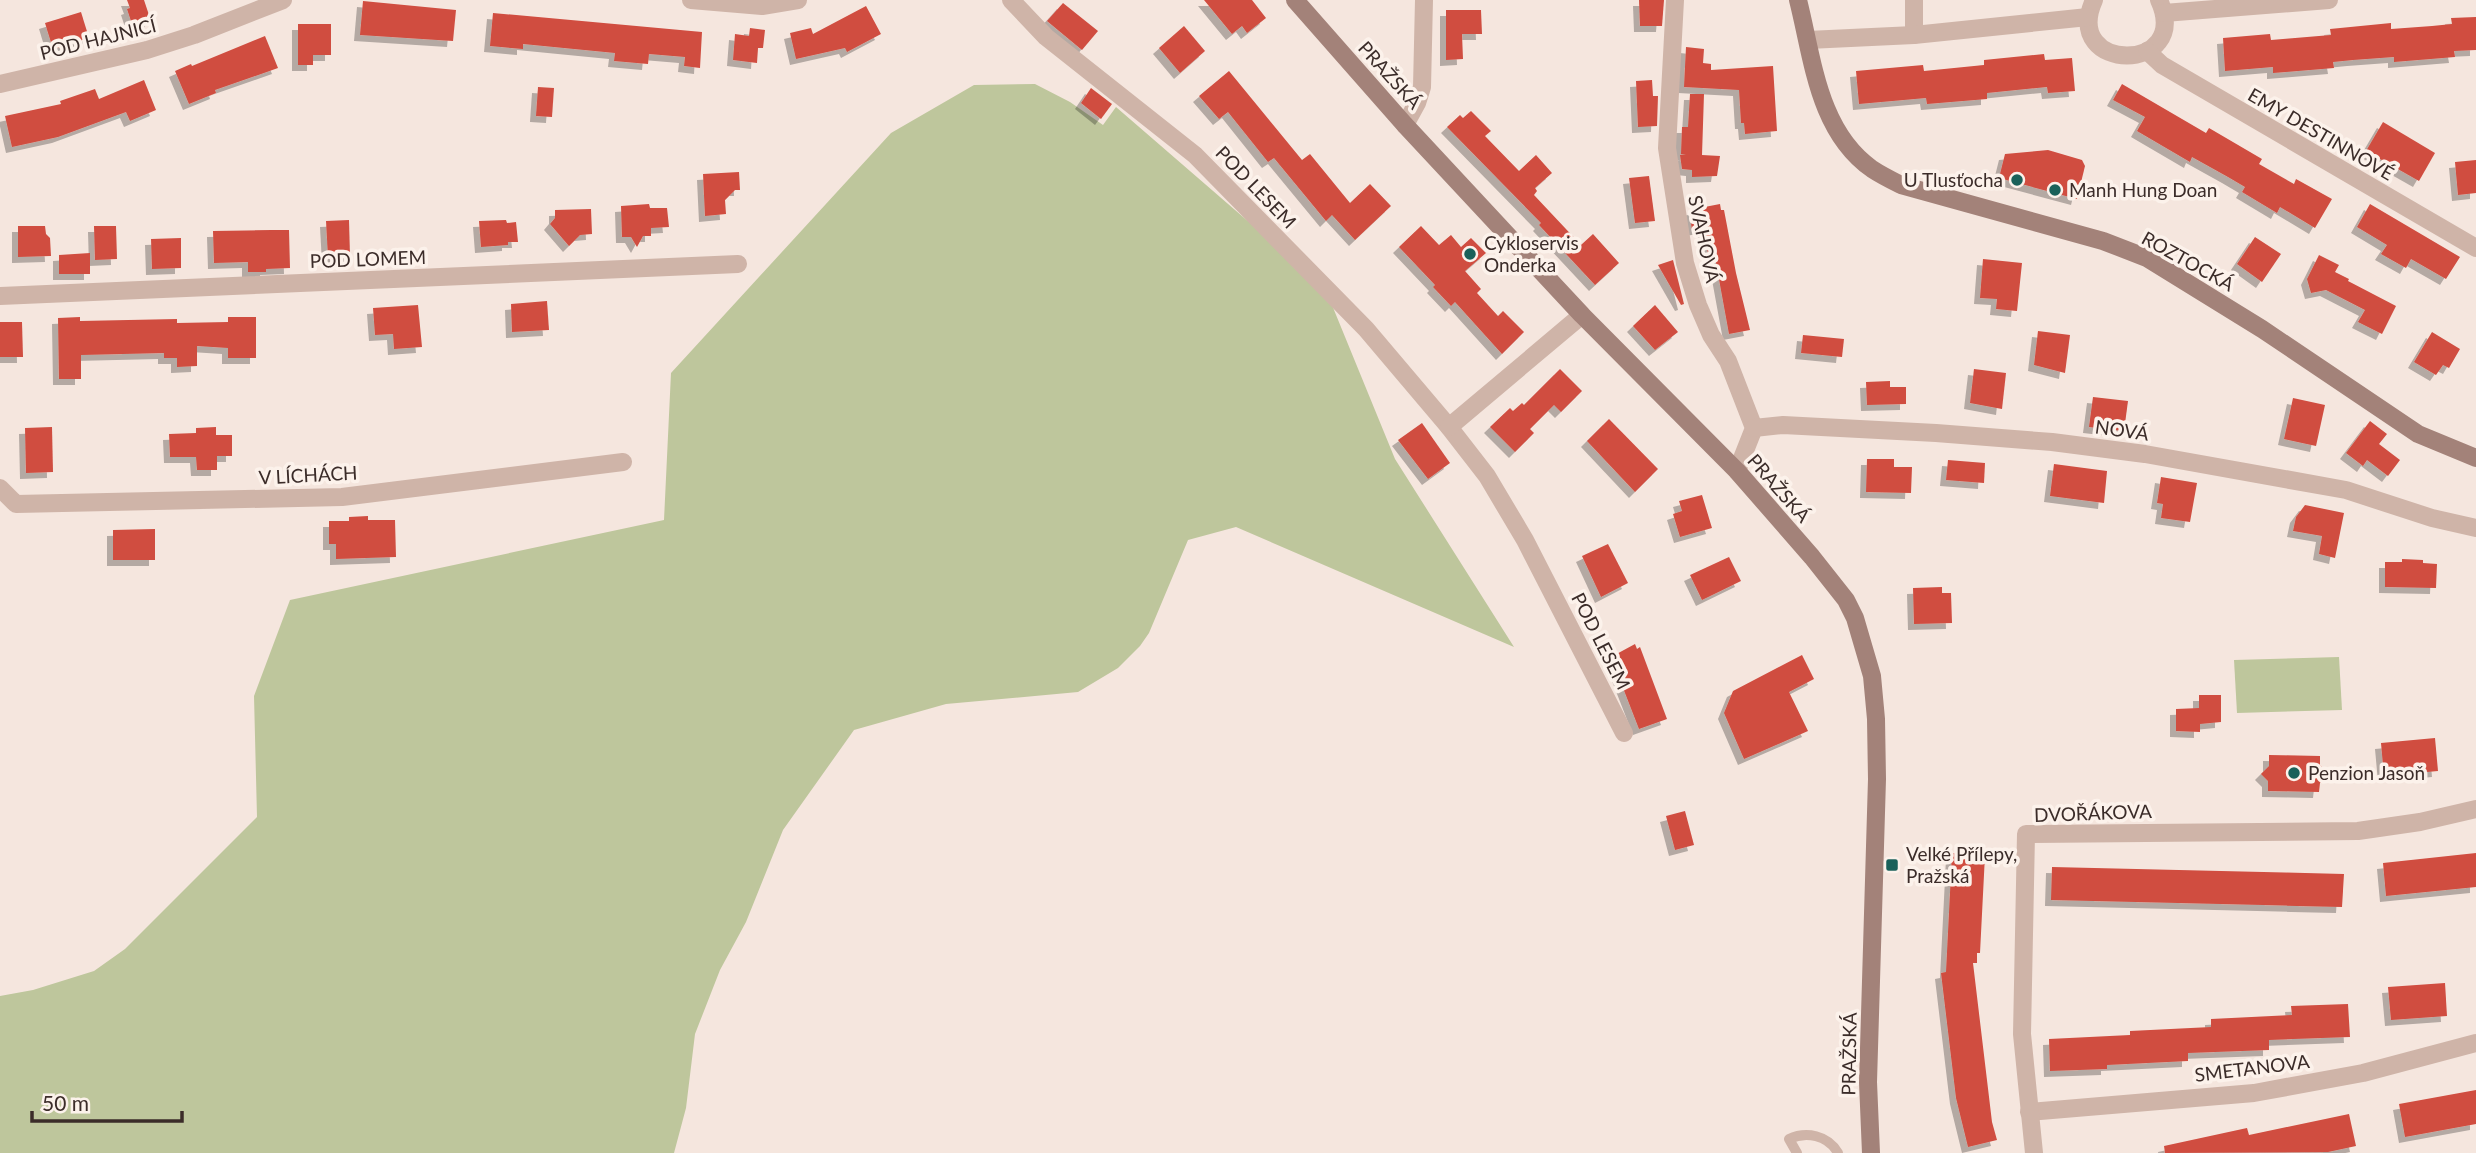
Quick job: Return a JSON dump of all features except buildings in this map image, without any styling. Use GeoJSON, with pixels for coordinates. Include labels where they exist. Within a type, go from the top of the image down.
{"type":"FeatureCollection","features":[{"type":"Feature","properties":{"kind":"main road","name":"PRAŽSKÁ"},"geometry":{"type":"LineString","coordinates":[[1294,0],[1405,125],[1582,315],[1737,471],[1846,600],[1862,638],[1876,702],[1877,779],[1868,1082],[1871,1153]]}},
{"type":"Feature","properties":{"kind":"main road","name":"ROZTOCKÁ"},"geometry":{"type":"LineString","coordinates":[[1797,0],[1820,96],[1831,121],[1847,145],[1872,169],[1901,185],[2103,241],[2147,258],[2262,329],[2418,434],[2476,458]]}},
{"type":"Feature","properties":{"kind":"street","name":"POD HAJNICÍ"},"geometry":{"type":"LineString","coordinates":[[0,84],[147,50],[194,35],[283,0]]}},
{"type":"Feature","properties":{"kind":"street"},"geometry":{"type":"LineString","coordinates":[[691,0],[762,6],[798,0]]}},
{"type":"Feature","properties":{"kind":"street","name":"POD LESEM"},"geometry":{"type":"LineString","coordinates":[[1011,0],[1046,37],[1195,155],[1366,329],[1449,427],[1487,476],[1525,540],[1624,733]]}},
{"type":"Feature","properties":{"kind":"street"},"geometry":{"type":"LineString","coordinates":[[1405,125],[1422,87],[1424,0]]}},
{"type":"Feature","properties":{"kind":"street","name":"SVAHOVÁ"},"geometry":{"type":"LineString","coordinates":[[1675,0],[1667,148],[1683,252],[1698,305],[1711,335],[1728,361],[1754,428]]}},
{"type":"Feature","properties":{"kind":"street"},"geometry":{"type":"LineString","coordinates":[[1914,0],[1914,35]]}},
{"type":"Feature","properties":{"kind":"street"},"geometry":{"type":"LineString","coordinates":[[1808,40],[1914,35],[2091,8],[2092,36],[2100,47],[2112,55],[2126,57],[2147,51],[2160,37],[2164,25],[2162,6],[2329,0]]}},
{"type":"Feature","properties":{"kind":"street","name":"EMY DESTINNOVÉ"},"geometry":{"type":"LineString","coordinates":[[2147,51],[2162,65],[2476,248]]}},
{"type":"Feature","properties":{"kind":"street"},"geometry":{"type":"LineString","coordinates":[[2457,237],[2476,233]]}},
{"type":"Feature","properties":{"kind":"street","name":"POD LOMEM"},"geometry":{"type":"LineString","coordinates":[[0,296],[738,264]]}},
{"type":"Feature","properties":{"kind":"street"},"geometry":{"type":"LineString","coordinates":[[1449,427],[1582,315]]}},
{"type":"Feature","properties":{"kind":"street","name":"NOVÁ"},"geometry":{"type":"LineString","coordinates":[[1754,428],[1783,425],[1936,433],[2052,442],[2145,454],[2346,490],[2432,518],[2476,528]]}},
{"type":"Feature","properties":{"kind":"street"},"geometry":{"type":"LineString","coordinates":[[1737,471],[1754,428]]}},
{"type":"Feature","properties":{"kind":"street","name":"V LÍCHÁCH"},"geometry":{"type":"LineString","coordinates":[[0,488],[16,504],[342,497],[623,463]]}},
{"type":"Feature","properties":{"kind":"street","name":"DVOŘÁKOVA"},"geometry":{"type":"LineString","coordinates":[[2034,1153],[2022,1034],[2026,834],[2358,831],[2420,822],[2476,809]]}},
{"type":"Feature","properties":{"kind":"street","name":"SMETANOVA"},"geometry":{"type":"LineString","coordinates":[[2029,1112],[2253,1093],[2363,1073],[2476,1044]]}},
{"type":"Feature","properties":{"kind":"lane"},"geometry":{"type":"LineString","coordinates":[[1797,1153],[1789,1139],[1808,1134],[1828,1142],[1838,1153]]}},
{"type":"Feature","properties":{"kind":"green space"},"geometry":{"type":"Polygon","coordinates":[[[1035,84],[1070,102],[1103,125],[1116,107],[1325,288],[1395,459],[1514,647],[1236,527],[1188,540],[1149,633],[1140,646],[1118,668],[1078,692],[946,704],[854,730],[783,830],[746,922],[720,970],[695,1034],[686,1108],[674,1153],[0,1153],[0,996],[33,990],[94,971],[125,949],[257,817],[254,696],[290,600],[664,520],[671,373],[891,133],[974,85],[1035,84]]]}},
{"type":"Feature","properties":{"kind":"green space"},"geometry":{"type":"Polygon","coordinates":[[[2339,657],[2342,710],[2237,713],[2234,660],[2339,657]]]}},
{"type":"Feature","properties":{"kind":"place","name":"U Tlusťocha"},"geometry":{"type":"Point","coordinates":[2017,180]}},
{"type":"Feature","properties":{"kind":"place","name":"Manh Hung Doan"},"geometry":{"type":"Point","coordinates":[2055,190]}},
{"type":"Feature","properties":{"kind":"place","name":"Cykloservis Onderka"},"geometry":{"type":"Point","coordinates":[1470,254]}},
{"type":"Feature","properties":{"kind":"place","name":"Penzion Jasoň"},"geometry":{"type":"Point","coordinates":[2294,773]}},
{"type":"Feature","properties":{"kind":"place","name":"Velké Přílepy, Pražská"},"geometry":{"type":"Point","coordinates":[1892,865]}}]}
